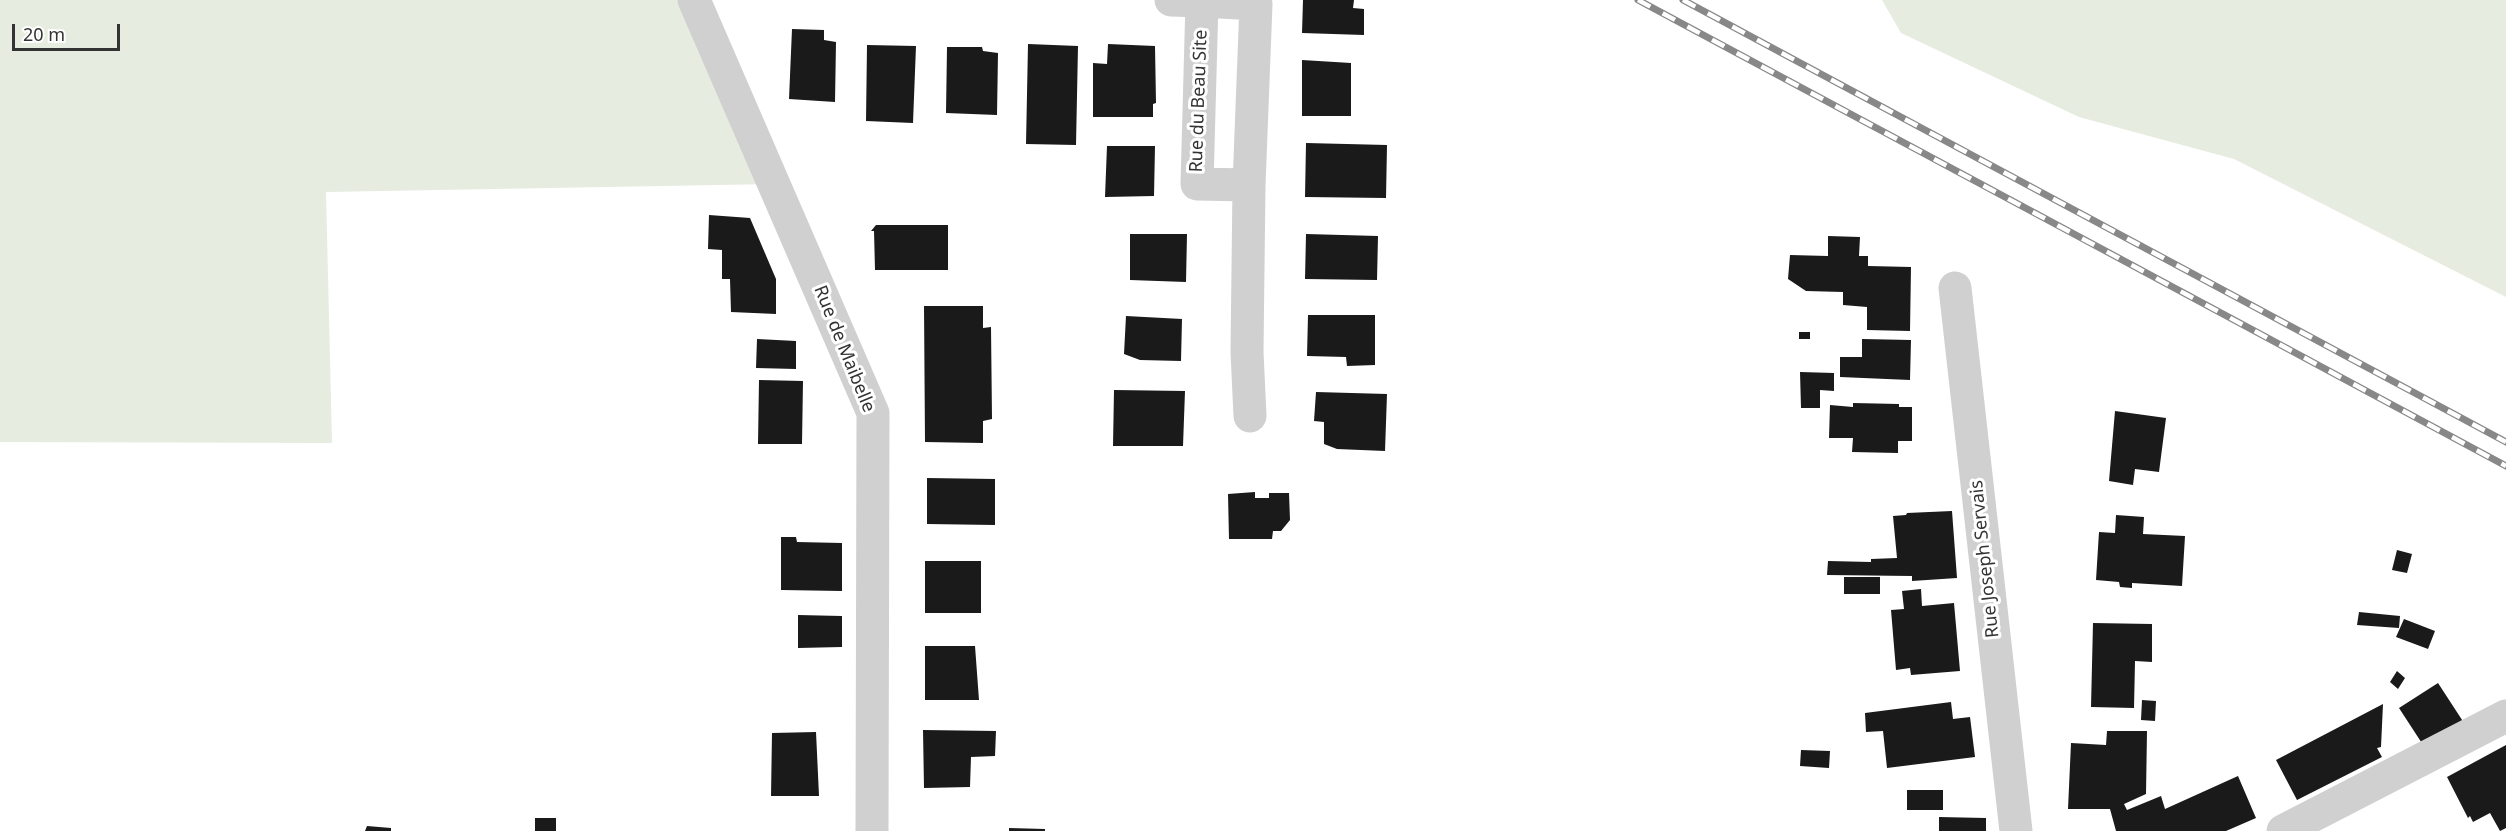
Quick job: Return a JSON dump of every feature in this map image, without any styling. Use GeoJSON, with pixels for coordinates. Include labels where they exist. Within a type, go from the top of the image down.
{"type":"FeatureCollection","features":[{"type":"Feature","properties":{"kind":"street","name":"Rue de Maibelle"},"geometry":{"type":"LineString","coordinates":[[694,0],[873,412],[872,831]]}},
{"type":"Feature","properties":{"kind":"street","name":"Rue du Beau Site"},"geometry":{"type":"LineString","coordinates":[[1249,185],[1197,184],[1187,0],[1256,4],[1249,185],[1247,352],[1250,416]]}},
{"type":"Feature","properties":{"kind":"street","name":"Rue Joseph Servais"},"geometry":{"type":"LineString","coordinates":[[1955,288],[2016,831]]}},
{"type":"Feature","properties":{"kind":"street"},"geometry":{"type":"LineString","coordinates":[[2283,831],[2506,716]]}},
{"type":"Feature","properties":{"kind":"shaded area"},"geometry":{"type":"Polygon","coordinates":[[[0,0],[694,0],[773,184],[326,192],[332,443],[0,442],[0,0]]]}},
{"type":"Feature","properties":{"kind":"shaded area"},"geometry":{"type":"Polygon","coordinates":[[[1882,0],[2506,0],[2506,297],[2234,159],[2079,117],[1901,33],[1882,0]]]}},
{"type":"Feature","properties":{"kind":"building"},"geometry":{"type":"Polygon","coordinates":[[[1303,0],[1354,0],[1353,8],[1364,9],[1364,35],[1302,33],[1303,0]]]}},
{"type":"Feature","properties":{"kind":"building"},"geometry":{"type":"Polygon","coordinates":[[[792,29],[824,30],[824,40],[836,42],[835,102],[789,99],[792,29]]]}},
{"type":"Feature","properties":{"kind":"building"},"geometry":{"type":"Polygon","coordinates":[[[1028,44],[1078,46],[1076,145],[1026,144],[1028,44]]]}},
{"type":"Feature","properties":{"kind":"building"},"geometry":{"type":"Polygon","coordinates":[[[1108,44],[1155,46],[1156,103],[1153,104],[1153,117],[1093,117],[1093,63],[1107,64],[1108,44]]]}},
{"type":"Feature","properties":{"kind":"building"},"geometry":{"type":"Polygon","coordinates":[[[867,45],[916,46],[913,123],[866,121],[867,45]]]}},
{"type":"Feature","properties":{"kind":"building"},"geometry":{"type":"Polygon","coordinates":[[[947,47],[982,47],[983,51],[998,53],[997,115],[946,113],[947,47]]]}},
{"type":"Feature","properties":{"kind":"building"},"geometry":{"type":"Polygon","coordinates":[[[1302,60],[1351,63],[1351,116],[1302,116],[1302,60]]]}},
{"type":"Feature","properties":{"kind":"building"},"geometry":{"type":"Polygon","coordinates":[[[1306,143],[1387,145],[1386,198],[1305,197],[1306,143]]]}},
{"type":"Feature","properties":{"kind":"building"},"geometry":{"type":"Polygon","coordinates":[[[1107,146],[1155,146],[1154,196],[1105,197],[1107,146]]]}},
{"type":"Feature","properties":{"kind":"building"},"geometry":{"type":"Polygon","coordinates":[[[709,215],[750,218],[776,279],[776,314],[731,312],[730,279],[722,279],[722,250],[708,249],[709,215]]]}},
{"type":"Feature","properties":{"kind":"building"},"geometry":{"type":"Polygon","coordinates":[[[876,225],[948,225],[948,270],[875,270],[874,231],[871,231],[876,225]]]}},
{"type":"Feature","properties":{"kind":"building"},"geometry":{"type":"Polygon","coordinates":[[[1130,234],[1187,234],[1186,282],[1130,280],[1130,234]]]}},
{"type":"Feature","properties":{"kind":"building"},"geometry":{"type":"Polygon","coordinates":[[[1306,234],[1378,236],[1377,280],[1305,279],[1306,234]]]}},
{"type":"Feature","properties":{"kind":"building"},"geometry":{"type":"Polygon","coordinates":[[[1828,236],[1860,237],[1859,256],[1868,256],[1868,266],[1911,267],[1910,331],[1867,330],[1867,307],[1843,305],[1843,292],[1806,291],[1788,279],[1790,255],[1828,256],[1828,236]]]}},
{"type":"Feature","properties":{"kind":"building"},"geometry":{"type":"Polygon","coordinates":[[[924,306],[983,306],[983,328],[991,327],[992,419],[983,421],[983,443],[925,442],[924,306]]]}},
{"type":"Feature","properties":{"kind":"building"},"geometry":{"type":"Polygon","coordinates":[[[1308,315],[1375,315],[1375,365],[1347,366],[1346,357],[1307,356],[1308,315]]]}},
{"type":"Feature","properties":{"kind":"building"},"geometry":{"type":"Polygon","coordinates":[[[1126,316],[1182,319],[1181,361],[1140,360],[1124,354],[1126,316]]]}},
{"type":"Feature","properties":{"kind":"building"},"geometry":{"type":"Polygon","coordinates":[[[1799,332],[1810,332],[1810,339],[1799,339],[1799,332]]]}},
{"type":"Feature","properties":{"kind":"building"},"geometry":{"type":"Polygon","coordinates":[[[757,339],[796,341],[796,369],[756,368],[757,339]]]}},
{"type":"Feature","properties":{"kind":"building"},"geometry":{"type":"Polygon","coordinates":[[[1862,339],[1911,340],[1910,380],[1840,377],[1840,357],[1862,357],[1862,339]]]}},
{"type":"Feature","properties":{"kind":"building"},"geometry":{"type":"Polygon","coordinates":[[[1800,372],[1834,373],[1834,391],[1820,390],[1820,408],[1801,408],[1800,372]]]}},
{"type":"Feature","properties":{"kind":"building"},"geometry":{"type":"Polygon","coordinates":[[[759,380],[803,381],[802,444],[758,444],[759,380]]]}},
{"type":"Feature","properties":{"kind":"building"},"geometry":{"type":"Polygon","coordinates":[[[1114,390],[1185,391],[1183,446],[1113,446],[1114,390]]]}},
{"type":"Feature","properties":{"kind":"building"},"geometry":{"type":"Polygon","coordinates":[[[1316,392],[1387,394],[1385,451],[1337,449],[1324,444],[1324,422],[1314,421],[1316,392]]]}},
{"type":"Feature","properties":{"kind":"building"},"geometry":{"type":"Polygon","coordinates":[[[1853,403],[1899,404],[1899,407],[1912,407],[1912,441],[1898,441],[1898,453],[1852,452],[1853,438],[1829,438],[1830,405],[1853,407],[1853,403]]]}},
{"type":"Feature","properties":{"kind":"building"},"geometry":{"type":"Polygon","coordinates":[[[2115,411],[2166,418],[2159,472],[2135,469],[2133,485],[2109,481],[2115,411]]]}},
{"type":"Feature","properties":{"kind":"building"},"geometry":{"type":"Polygon","coordinates":[[[927,478],[995,479],[995,525],[927,524],[927,478]]]}},
{"type":"Feature","properties":{"kind":"building"},"geometry":{"type":"Polygon","coordinates":[[[1255,492],[1255,498],[1269,498],[1269,493],[1289,493],[1290,520],[1281,531],[1273,531],[1272,539],[1229,539],[1228,494],[1255,492]]]}},
{"type":"Feature","properties":{"kind":"building"},"geometry":{"type":"Polygon","coordinates":[[[1952,511],[1957,578],[1912,581],[1912,576],[1827,575],[1828,561],[1871,562],[1871,559],[1897,558],[1893,516],[1907,513],[1952,511]]]}},
{"type":"Feature","properties":{"kind":"building"},"geometry":{"type":"Polygon","coordinates":[[[2116,515],[2144,517],[2143,534],[2185,536],[2182,586],[2132,583],[2132,588],[2120,587],[2119,582],[2096,580],[2099,532],[2115,533],[2116,515]]]}},
{"type":"Feature","properties":{"kind":"building"},"geometry":{"type":"Polygon","coordinates":[[[781,537],[796,537],[797,542],[842,543],[842,591],[781,590],[781,537]]]}},
{"type":"Feature","properties":{"kind":"building"},"geometry":{"type":"Polygon","coordinates":[[[2397,550],[2412,554],[2407,573],[2392,570],[2397,550]]]}},
{"type":"Feature","properties":{"kind":"building"},"geometry":{"type":"Polygon","coordinates":[[[925,561],[981,561],[981,613],[925,613],[925,561]]]}},
{"type":"Feature","properties":{"kind":"building"},"geometry":{"type":"Polygon","coordinates":[[[1844,577],[1880,577],[1880,594],[1844,594],[1844,577]]]}},
{"type":"Feature","properties":{"kind":"building"},"geometry":{"type":"Polygon","coordinates":[[[1921,589],[1922,606],[1954,603],[1960,671],[1911,675],[1910,668],[1896,670],[1891,610],[1904,609],[1902,591],[1921,589]]]}},
{"type":"Feature","properties":{"kind":"building"},"geometry":{"type":"Polygon","coordinates":[[[2359,612],[2400,616],[2399,628],[2357,625],[2359,612]]]}},
{"type":"Feature","properties":{"kind":"building"},"geometry":{"type":"Polygon","coordinates":[[[798,615],[842,616],[842,647],[798,648],[798,615]]]}},
{"type":"Feature","properties":{"kind":"building"},"geometry":{"type":"Polygon","coordinates":[[[2404,619],[2435,631],[2428,649],[2396,637],[2404,619]]]}},
{"type":"Feature","properties":{"kind":"building"},"geometry":{"type":"Polygon","coordinates":[[[2093,623],[2152,624],[2152,662],[2135,661],[2134,708],[2091,707],[2093,623]]]}},
{"type":"Feature","properties":{"kind":"building"},"geometry":{"type":"Polygon","coordinates":[[[925,646],[975,646],[979,700],[925,700],[925,646]]]}},
{"type":"Feature","properties":{"kind":"building"},"geometry":{"type":"Polygon","coordinates":[[[2397,671],[2405,678],[2398,689],[2390,682],[2397,671]]]}},
{"type":"Feature","properties":{"kind":"building"},"geometry":{"type":"Polygon","coordinates":[[[2438,683],[2466,726],[2427,751],[2399,708],[2438,683]]]}},
{"type":"Feature","properties":{"kind":"building"},"geometry":{"type":"Polygon","coordinates":[[[2142,700],[2156,701],[2155,721],[2141,720],[2142,700]]]}},
{"type":"Feature","properties":{"kind":"building"},"geometry":{"type":"Polygon","coordinates":[[[1951,702],[1953,719],[1970,717],[1975,757],[1887,768],[1883,731],[1866,732],[1865,713],[1951,702]]]}},
{"type":"Feature","properties":{"kind":"building"},"geometry":{"type":"Polygon","coordinates":[[[2383,704],[2381,747],[2377,748],[2382,757],[2297,800],[2276,760],[2383,704]]]}},
{"type":"Feature","properties":{"kind":"building"},"geometry":{"type":"Polygon","coordinates":[[[923,730],[996,731],[995,756],[971,757],[970,787],[924,788],[923,730]]]}},
{"type":"Feature","properties":{"kind":"building"},"geometry":{"type":"Polygon","coordinates":[[[2107,731],[2147,731],[2146,794],[2124,804],[2127,810],[2161,796],[2165,809],[2238,776],[2256,818],[2226,831],[2116,831],[2110,809],[2068,809],[2071,743],[2106,745],[2107,731]]]}},
{"type":"Feature","properties":{"kind":"building"},"geometry":{"type":"Polygon","coordinates":[[[816,732],[819,796],[771,796],[772,733],[816,732]]]}},
{"type":"Feature","properties":{"kind":"building"},"geometry":{"type":"Polygon","coordinates":[[[2506,745],[2506,828],[2500,831],[2490,813],[2473,822],[2470,816],[2468,818],[2447,777],[2506,745]]]}},
{"type":"Feature","properties":{"kind":"building"},"geometry":{"type":"Polygon","coordinates":[[[1801,750],[1830,751],[1829,768],[1800,766],[1801,750]]]}},
{"type":"Feature","properties":{"kind":"building"},"geometry":{"type":"Polygon","coordinates":[[[1907,790],[1943,790],[1943,810],[1907,810],[1907,790]]]}},
{"type":"Feature","properties":{"kind":"building"},"geometry":{"type":"Polygon","coordinates":[[[1939,817],[1986,818],[1986,831],[1939,831],[1939,817]]]}},
{"type":"Feature","properties":{"kind":"building"},"geometry":{"type":"Polygon","coordinates":[[[535,818],[556,818],[556,831],[535,831],[535,818]]]}},
{"type":"Feature","properties":{"kind":"building"},"geometry":{"type":"Polygon","coordinates":[[[367,826],[391,828],[391,831],[365,831],[367,826]]]}},
{"type":"Feature","properties":{"kind":"building"},"geometry":{"type":"Polygon","coordinates":[[[1009,828],[1045,829],[1045,831],[1009,831],[1009,828]]]}},
{"type":"Feature","properties":{"kind":"railway"},"geometry":{"type":"LineString","coordinates":[[1638,0],[2506,466]]}},
{"type":"Feature","properties":{"kind":"railway"},"geometry":{"type":"LineString","coordinates":[[1683,0],[2506,442]]}}]}
